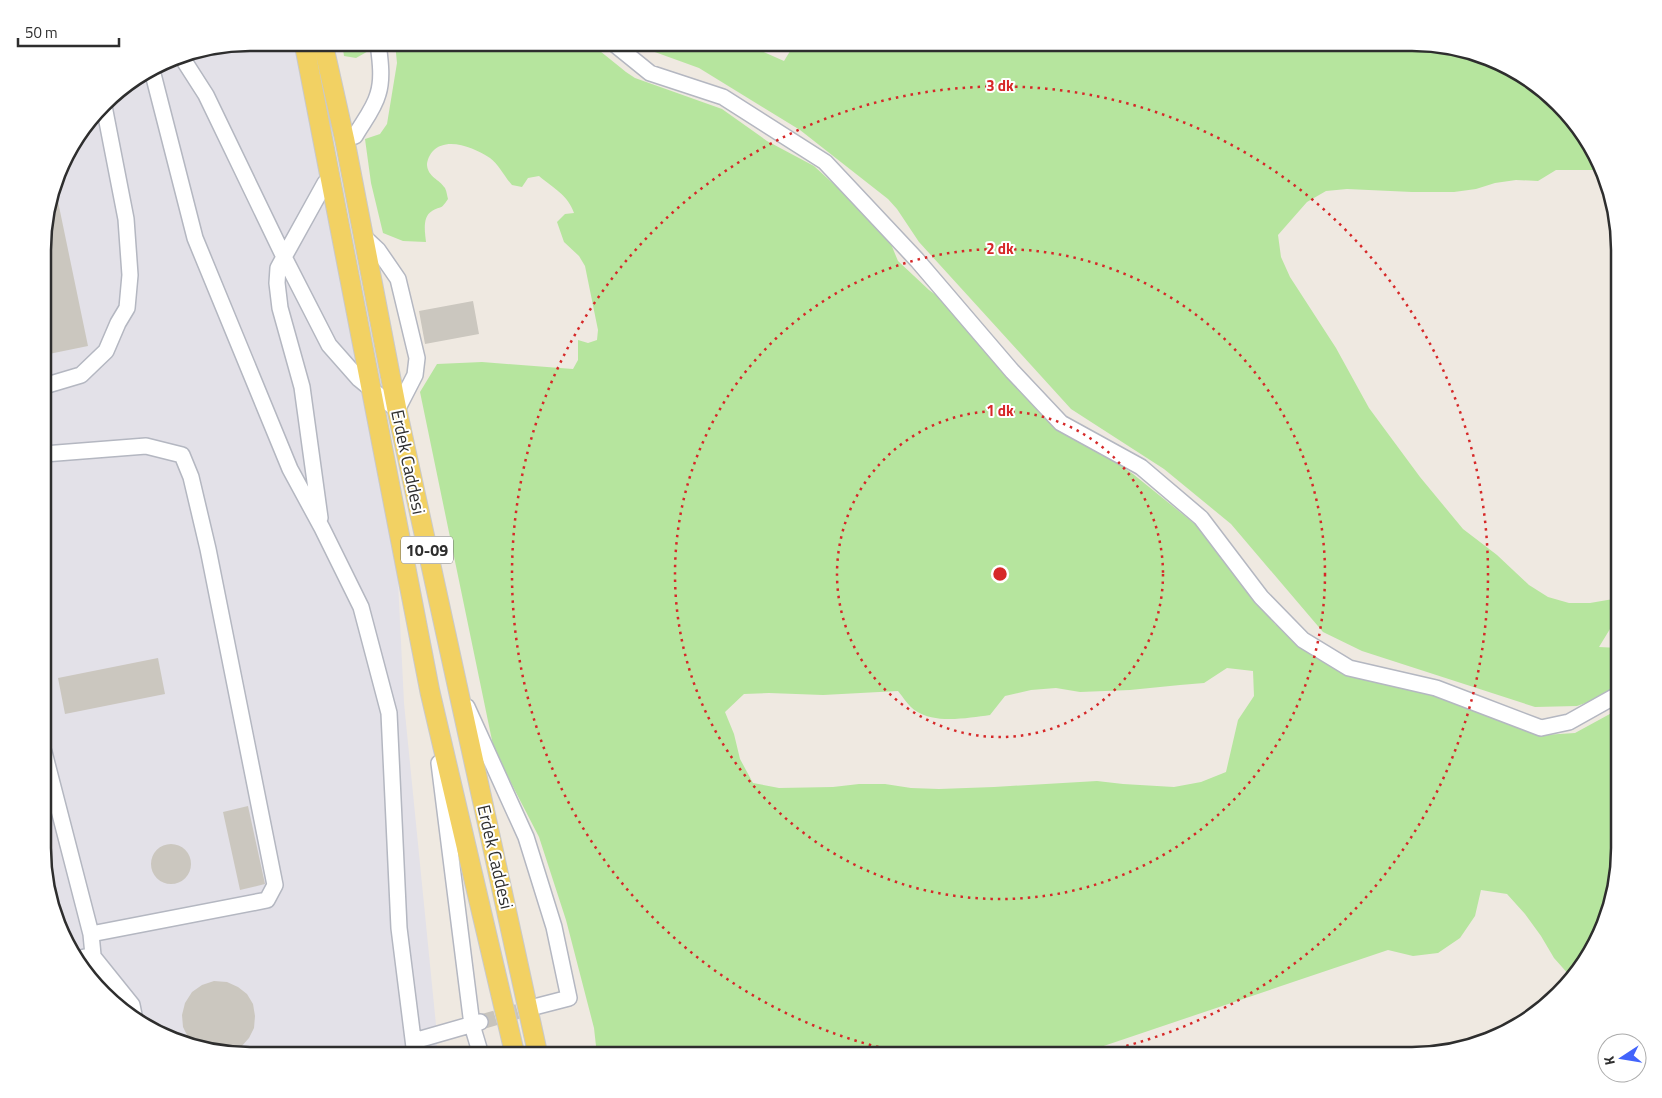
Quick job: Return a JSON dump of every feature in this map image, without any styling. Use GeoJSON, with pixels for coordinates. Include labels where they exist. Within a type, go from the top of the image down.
{"type":"FeatureCollection","features":[{"type":"Feature","properties":{"kind":"main road","name":"Erdek Caddesi"},"geometry":{"type":"LineString","coordinates":[[306,51],[430,692],[513,1047]]}},
{"type":"Feature","properties":{"kind":"main road","name":"Erdek Caddesi"},"geometry":{"type":"LineString","coordinates":[[326,51],[397,410],[536,1047]]}},
{"type":"Feature","properties":{"kind":"lane"},"geometry":{"type":"LineString","coordinates":[[355,136],[378,94],[380,74],[379,51]]}},
{"type":"Feature","properties":{"kind":"lane"},"geometry":{"type":"LineString","coordinates":[[624,51],[650,73],[724,96],[825,162],[917,260],[1012,371],[1061,423],[1141,467],[1201,518],[1261,597],[1303,640],[1349,668],[1436,688],[1541,728],[1569,722],[1611,698]]}},
{"type":"Feature","properties":{"kind":"lane"},"geometry":{"type":"LineString","coordinates":[[186,62],[206,95],[284,257],[329,345],[359,379],[397,410],[414,374],[416,358],[398,279],[378,250],[363,236]]}},
{"type":"Feature","properties":{"kind":"lane"},"geometry":{"type":"LineString","coordinates":[[154,77],[195,238],[290,469],[322,528],[360,607],[389,713],[399,928],[415,1047]]}},
{"type":"Feature","properties":{"kind":"lane"},"geometry":{"type":"LineString","coordinates":[[51,384],[81,374],[106,351],[118,323],[127,308],[130,275],[126,219],[106,114]]}},
{"type":"Feature","properties":{"kind":"lane"},"geometry":{"type":"LineString","coordinates":[[322,528],[302,387],[280,308],[277,283],[278,268],[325,184]]}},
{"type":"Feature","properties":{"kind":"lane"},"geometry":{"type":"LineString","coordinates":[[51,453],[146,446],[182,455],[191,477],[208,549],[275,885],[267,900],[91,934]]}},
{"type":"Feature","properties":{"kind":"lane"},"geometry":{"type":"LineString","coordinates":[[455,681],[526,838],[554,927],[569,998],[538,1006]]}},
{"type":"Feature","properties":{"kind":"lane"},"geometry":{"type":"LineString","coordinates":[[430,692],[479,1047]]}},
{"type":"Feature","properties":{"kind":"lane"},"geometry":{"type":"LineString","coordinates":[[51,779],[91,934],[97,974]]}},
{"type":"Feature","properties":{"kind":"lane"},"geometry":{"type":"LineString","coordinates":[[84,957],[93,955]]}},
{"type":"Feature","properties":{"kind":"lane"},"geometry":{"type":"LineString","coordinates":[[93,955],[133,1008]]}},
{"type":"Feature","properties":{"kind":"lane"},"geometry":{"type":"LineString","coordinates":[[417,1047],[476,1023]]}},
{"type":"Feature","properties":{"kind":"shaded area"},"geometry":{"type":"Polygon","coordinates":[[[250,51],[296,51],[397,561],[404,703],[437,1047],[250,1047],[212,1043],[174,1032],[129,1006],[92,969],[66,924],[58,899],[53,874],[51,848],[51,250],[55,212],[66,174],[92,129],[101,119],[129,92],[151,78],[174,66],[199,58],[224,53],[250,51]]]}},
{"type":"Feature","properties":{"kind":"green space"},"geometry":{"type":"Polygon","coordinates":[[[343,51],[368,51],[356,58],[344,56],[343,51]]]}},
{"type":"Feature","properties":{"kind":"green space"},"geometry":{"type":"Polygon","coordinates":[[[396,51],[600,51],[635,78],[722,109],[767,141],[814,166],[886,232],[898,261],[929,290],[947,303],[1050,418],[1133,474],[1201,529],[1275,624],[1349,676],[1437,696],[1544,735],[1575,733],[1611,713],[1611,848],[1609,874],[1596,924],[1570,969],[1567,972],[1554,958],[1525,914],[1507,894],[1481,890],[1475,916],[1460,938],[1438,953],[1413,956],[1388,950],[1101,1047],[596,1047],[594,1028],[566,920],[539,837],[494,750],[420,392],[437,364],[482,362],[573,369],[578,360],[578,340],[588,343],[597,340],[598,330],[585,266],[579,256],[564,242],[557,222],[565,214],[574,213],[568,201],[539,176],[528,178],[522,187],[512,185],[496,164],[484,154],[469,147],[446,144],[433,151],[428,159],[429,172],[445,188],[448,199],[427,217],[425,221],[426,242],[403,241],[383,233],[371,183],[365,139],[380,134],[387,124],[397,63],[396,51]],[[1227,668],[1204,683],[1130,690],[1080,692],[1056,688],[1031,690],[1005,696],[990,715],[962,718],[942,719],[924,715],[911,707],[898,691],[823,695],[744,694],[725,712],[734,734],[740,759],[753,783],[779,788],[885,784],[911,788],[939,789],[1097,781],[1174,787],[1201,782],[1226,772],[1238,720],[1254,696],[1253,671],[1227,668]]]}},
{"type":"Feature","properties":{"kind":"green space"},"geometry":{"type":"Polygon","coordinates":[[[652,51],[761,51],[784,61],[790,51],[1412,51],[1450,55],[1488,66],[1533,92],[1570,129],[1594,170],[1556,170],[1538,181],[1516,180],[1454,192],[1347,189],[1326,191],[1307,202],[1278,235],[1281,257],[1290,277],[1336,348],[1369,408],[1420,477],[1463,529],[1497,555],[1529,585],[1548,597],[1569,603],[1590,603],[1611,599],[1611,628],[1599,647],[1611,648],[1611,694],[1577,706],[1535,707],[1362,651],[1323,632],[1231,524],[1164,469],[1071,409],[919,242],[888,199],[800,130],[699,68],[652,51]]]}},
{"type":"Feature","properties":{"kind":"building"},"geometry":{"type":"Polygon","coordinates":[[[58,200],[88,346],[51,354],[51,250],[58,200]]]}},
{"type":"Feature","properties":{"kind":"building"},"geometry":{"type":"Polygon","coordinates":[[[473,301],[479,334],[425,344],[419,311],[473,301]]]}},
{"type":"Feature","properties":{"kind":"building"},"geometry":{"type":"Polygon","coordinates":[[[158,658],[165,694],[65,714],[58,678],[158,658]]]}},
{"type":"Feature","properties":{"kind":"building"},"geometry":{"type":"Polygon","coordinates":[[[248,806],[265,884],[240,890],[223,812],[248,806]]]}},
{"type":"Feature","properties":{"kind":"building"},"geometry":{"type":"Polygon","coordinates":[[[175,844],[182,847],[188,853],[191,864],[190,872],[182,881],[175,884],[167,884],[160,881],[152,872],[151,860],[154,853],[163,845],[175,844]]]}},
{"type":"Feature","properties":{"kind":"building"},"geometry":{"type":"Polygon","coordinates":[[[214,981],[227,982],[247,994],[253,1004],[254,1028],[242,1046],[212,1043],[188,1037],[183,1027],[182,1015],[185,1003],[192,992],[202,985],[214,981]]]}},
{"type":"Feature","properties":{"kind":"tunnel"},"geometry":{"type":"LineString","coordinates":[[481,1022],[537,1006]]}}]}
